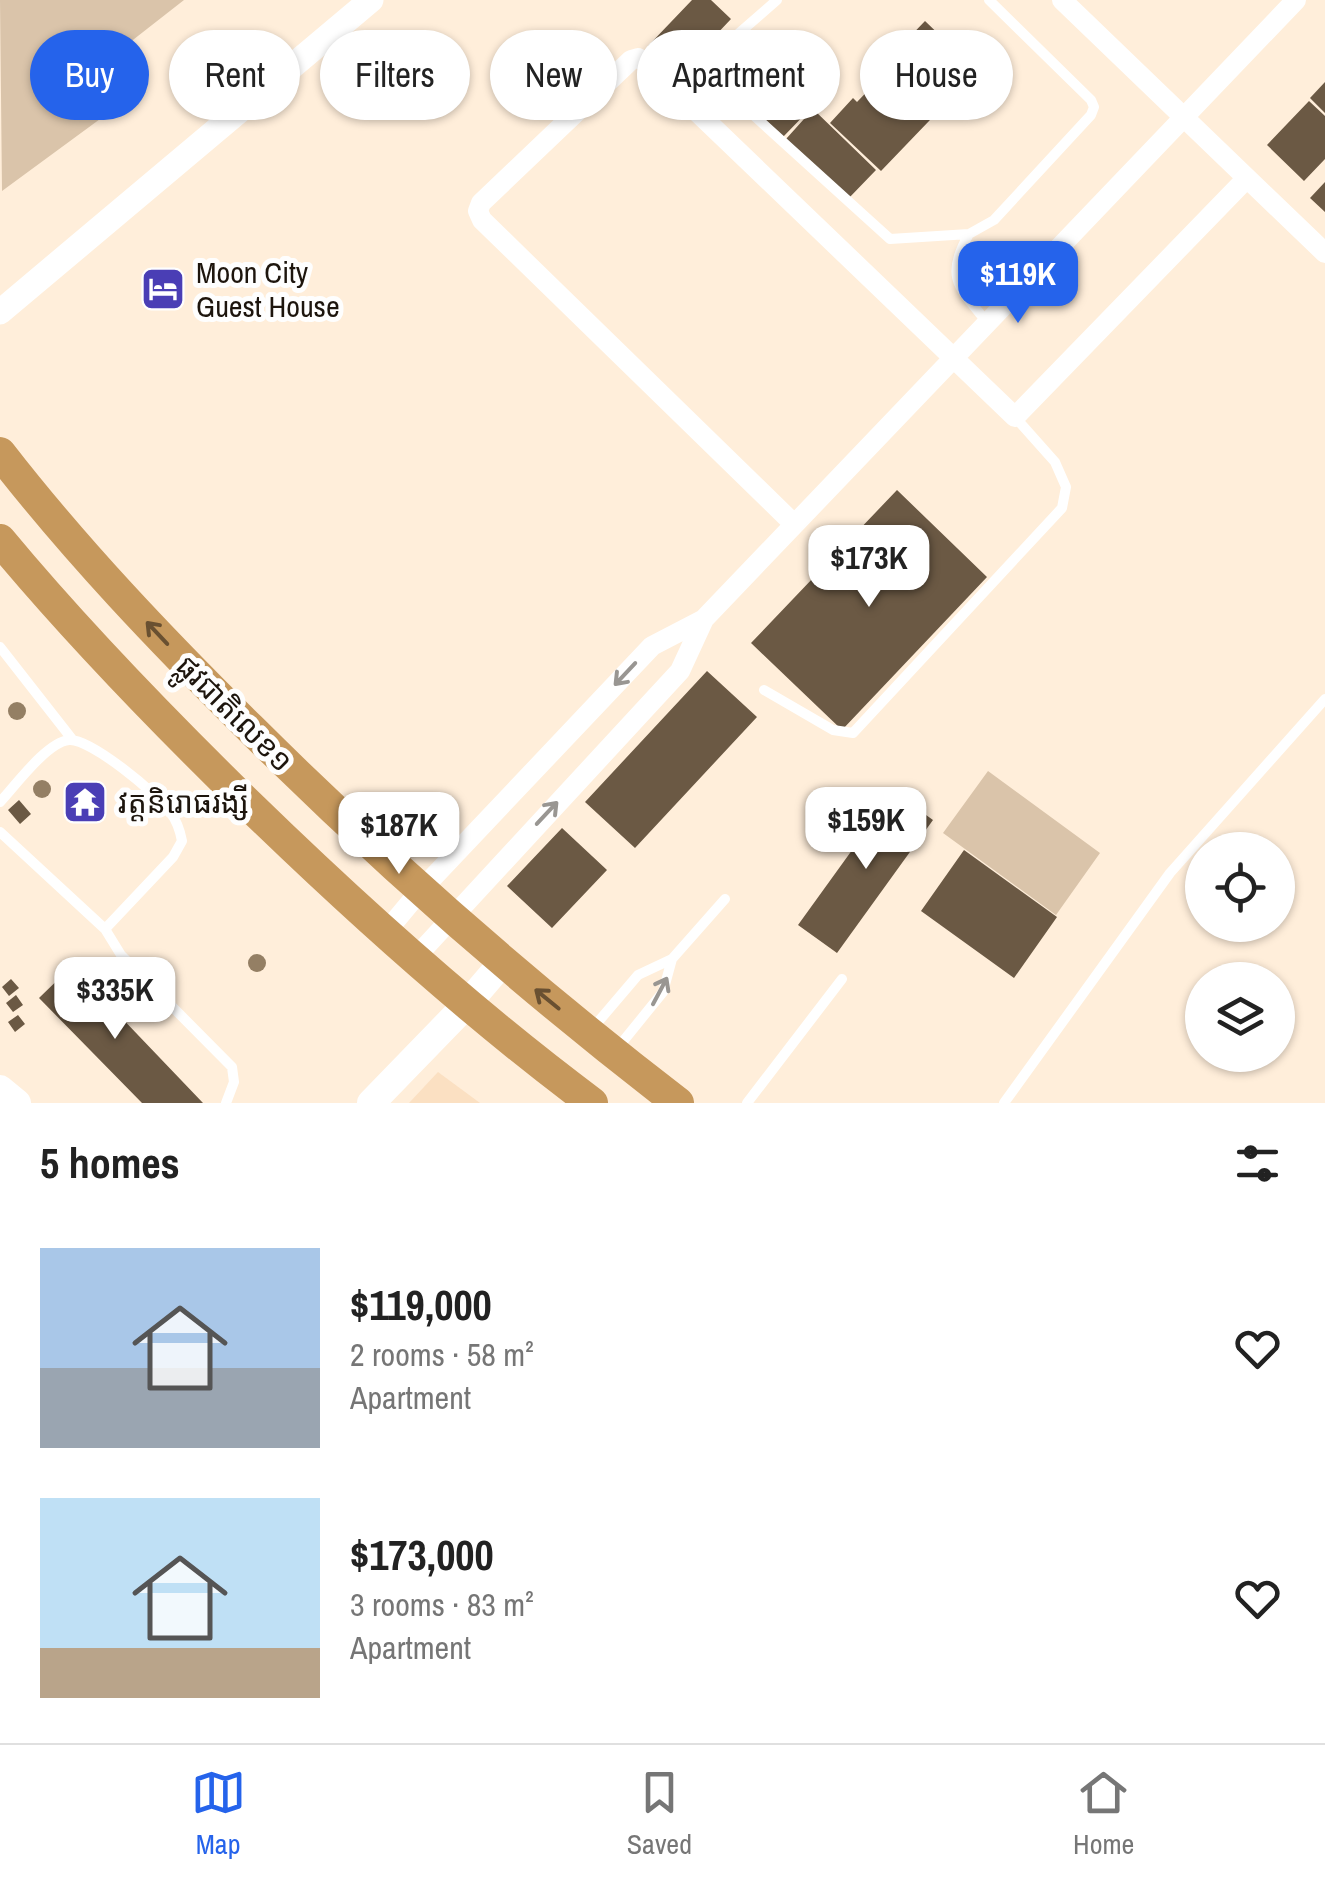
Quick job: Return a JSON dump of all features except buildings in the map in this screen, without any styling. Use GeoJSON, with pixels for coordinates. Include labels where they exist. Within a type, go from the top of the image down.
{"type":"FeatureCollection","features":[{"type":"Feature","properties":{"kind":"highway","name":"ផ្លូវជាតិលេខ១"},"geometry":{"type":"LineString","coordinates":[[0,453],[84,555],[189,668],[344,822],[502,962],[678,1103]]}},
{"type":"Feature","properties":{"kind":"highway","name":"ផ្លូវជាតិលេខ១"},"geometry":{"type":"LineString","coordinates":[[0,540],[150,707],[385,933],[592,1103]]}},
{"type":"Feature","properties":{"kind":"highway"},"geometry":{"type":"LineString","coordinates":[[150,707],[189,668]]}},
{"type":"Feature","properties":{"kind":"main road"},"geometry":{"type":"LineString","coordinates":[[371,1103],[502,962]]}},
{"type":"Feature","properties":{"kind":"main road"},"geometry":{"type":"LineString","coordinates":[[0,1089],[16,1103]]}},
{"type":"Feature","properties":{"kind":"street"},"geometry":{"type":"LineString","coordinates":[[0,312],[371,0]]}},
{"type":"Feature","properties":{"kind":"street"},"geometry":{"type":"LineString","coordinates":[[1062,0],[1325,254]]}},
{"type":"Feature","properties":{"kind":"street"},"geometry":{"type":"LineString","coordinates":[[385,933],[652,646],[704,618],[1296,0]]}},
{"type":"Feature","properties":{"kind":"street"},"geometry":{"type":"LineString","coordinates":[[794,524],[482,220],[478,211],[630,60],[638,58],[1015,418],[1247,178]]}},
{"type":"Feature","properties":{"kind":"street"},"geometry":{"type":"LineString","coordinates":[[414,959],[680,671],[704,618]]}},
{"type":"Feature","properties":{"kind":"lane"},"geometry":{"type":"LineString","coordinates":[[777,0],[715,54],[714,71],[750,112],[890,239],[969,234],[994,220],[1092,115],[1091,100],[988,0]]}},
{"type":"Feature","properties":{"kind":"lane"},"geometry":{"type":"LineString","coordinates":[[969,234],[954,266],[956,280],[987,322]]}},
{"type":"Feature","properties":{"kind":"lane"},"geometry":{"type":"LineString","coordinates":[[764,690],[833,730],[852,734],[1022,553],[1062,508],[1066,487],[1055,462],[1015,418]]}},
{"type":"Feature","properties":{"kind":"lane"},"geometry":{"type":"LineString","coordinates":[[0,647],[72,739],[89,745],[140,784],[169,810],[179,827],[182,841],[173,857],[105,929]]}},
{"type":"Feature","properties":{"kind":"lane"},"geometry":{"type":"LineString","coordinates":[[1004,1103],[1170,874],[1325,699]]}},
{"type":"Feature","properties":{"kind":"lane"},"geometry":{"type":"LineString","coordinates":[[0,802],[41,758],[58,744],[72,739]]}},
{"type":"Feature","properties":{"kind":"lane"},"geometry":{"type":"LineString","coordinates":[[0,832],[105,929],[120,955],[232,1067],[234,1082],[226,1103]]}},
{"type":"Feature","properties":{"kind":"lane"},"geometry":{"type":"LineString","coordinates":[[601,1043],[638,975],[672,959],[725,898]]}},
{"type":"Feature","properties":{"kind":"lane"},"geometry":{"type":"LineString","coordinates":[[601,1043],[663,992],[672,959]]}},
{"type":"Feature","properties":{"kind":"lane"},"geometry":{"type":"LineString","coordinates":[[747,1103],[842,979]]}},
{"type":"Feature","properties":{"kind":"shaded area"},"geometry":{"type":"Polygon","coordinates":[[[0,0],[184,0],[146,30],[30,30],[30,120],[99,120],[2,191],[0,0]]]}},
{"type":"Feature","properties":{"kind":"shaded area"},"geometry":{"type":"Polygon","coordinates":[[[988,771],[1100,853],[1056,915],[943,833],[988,771]]]}},
{"type":"Feature","properties":{"kind":"shaded area"},"geometry":{"type":"Polygon","coordinates":[[[438,1072],[480,1103],[409,1103],[438,1072]]]}},
{"type":"Feature","properties":{"kind":"place","name":"Moon City Guest House"},"geometry":{"type":"Point","coordinates":[163,289]}},
{"type":"Feature","properties":{"kind":"place","name":"វត្តនិរោធរង្សី"},"geometry":{"type":"Point","coordinates":[85,802]}}]}
